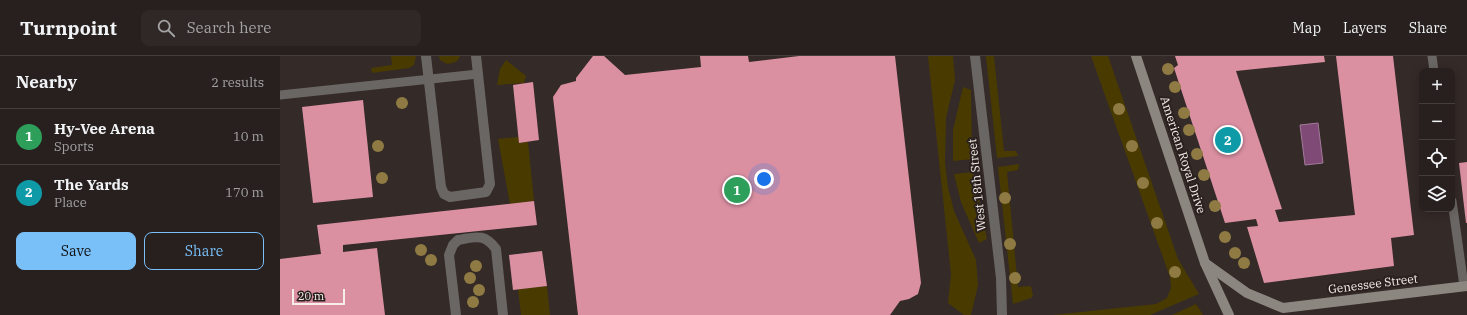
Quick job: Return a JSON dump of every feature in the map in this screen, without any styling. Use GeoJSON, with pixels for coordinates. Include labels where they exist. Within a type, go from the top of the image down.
{"type":"FeatureCollection","features":[{"type":"Feature","properties":{"kind":"main road","name":"American Royal Drive"},"geometry":{"type":"LineString","coordinates":[[1136,56],[1205,263],[1229,315]]}},
{"type":"Feature","properties":{"kind":"main road"},"geometry":{"type":"LineString","coordinates":[[1205,263],[1247,293],[1280,312]]}},
{"type":"Feature","properties":{"kind":"main road","name":"Genessee Street"},"geometry":{"type":"LineString","coordinates":[[1280,312],[1465,286]]}},
{"type":"Feature","properties":{"kind":"street"},"geometry":{"type":"LineString","coordinates":[[426,56],[441,187],[444,194],[450,197],[486,192],[490,184],[476,56]]}},
{"type":"Feature","properties":{"kind":"street","name":"West 18th Street"},"geometry":{"type":"LineString","coordinates":[[975,56],[1001,278],[1001,314]]}},
{"type":"Feature","properties":{"kind":"street"},"geometry":{"type":"LineString","coordinates":[[456,315],[449,255],[453,246],[458,240],[482,237],[490,240],[496,249],[503,315]]}},
{"type":"Feature","properties":{"kind":"lane"},"geometry":{"type":"LineString","coordinates":[[1432,56],[1434,68]]}},
{"type":"Feature","properties":{"kind":"lane"},"geometry":{"type":"LineString","coordinates":[[280,95],[478,74]]}},
{"type":"Feature","properties":{"kind":"lane"},"geometry":{"type":"LineString","coordinates":[[1454,212],[1465,286]]}},
{"type":"Feature","properties":{"kind":"shaded area"},"geometry":{"type":"Polygon","coordinates":[[[391,56],[416,56],[414,65],[409,68],[372,73],[371,68],[392,65],[391,56]]]}},
{"type":"Feature","properties":{"kind":"shaded area"},"geometry":{"type":"Polygon","coordinates":[[[439,56],[460,56],[457,61],[447,64],[440,60],[439,56]]]}},
{"type":"Feature","properties":{"kind":"shaded area"},"geometry":{"type":"Polygon","coordinates":[[[928,56],[953,56],[955,80],[946,118],[945,163],[948,187],[954,211],[976,260],[978,285],[971,315],[964,315],[948,303],[951,274],[928,56]]]}},
{"type":"Feature","properties":{"kind":"shaded area"},"geometry":{"type":"Polygon","coordinates":[[[986,56],[994,56],[1004,151],[1016,151],[1018,156],[997,158],[986,56]]]}},
{"type":"Feature","properties":{"kind":"shaded area"},"geometry":{"type":"Polygon","coordinates":[[[1091,56],[1108,56],[1178,259],[1199,294],[1150,315],[1053,315],[1156,304],[1167,298],[1171,288],[1170,277],[1091,56]]]}},
{"type":"Feature","properties":{"kind":"shaded area"},"geometry":{"type":"Polygon","coordinates":[[[506,60],[526,76],[524,83],[497,85],[500,69],[506,60]]]}},
{"type":"Feature","properties":{"kind":"shaded area"},"geometry":{"type":"Polygon","coordinates":[[[963,87],[971,90],[972,159],[953,161],[953,130],[963,87]]]}},
{"type":"Feature","properties":{"kind":"shaded area"},"geometry":{"type":"Polygon","coordinates":[[[1318,123],[1323,163],[1305,165],[1300,125],[1318,123]]]}},
{"type":"Feature","properties":{"kind":"shaded area"},"geometry":{"type":"Polygon","coordinates":[[[519,137],[519,143],[528,142],[534,201],[510,204],[498,139],[519,137]]]}},
{"type":"Feature","properties":{"kind":"shaded area"},"geometry":{"type":"Polygon","coordinates":[[[1019,164],[1018,170],[1007,172],[1018,287],[1031,286],[1033,296],[1013,304],[998,167],[1019,164]]]}},
{"type":"Feature","properties":{"kind":"shaded area"},"geometry":{"type":"Polygon","coordinates":[[[973,172],[987,239],[979,243],[961,202],[954,174],[973,172]]]}},
{"type":"Feature","properties":{"kind":"shaded area"},"geometry":{"type":"Polygon","coordinates":[[[547,286],[550,315],[521,315],[518,289],[547,286]]]}},
{"type":"Feature","properties":{"kind":"shaded area"},"geometry":{"type":"Polygon","coordinates":[[[1196,304],[1203,315],[1172,315],[1196,304]]]}},
{"type":"Feature","properties":{"kind":"building"},"geometry":{"type":"Polygon","coordinates":[[[593,56],[604,56],[625,75],[701,67],[700,56],[748,56],[749,62],[799,56],[895,56],[921,283],[918,294],[909,299],[900,301],[890,315],[578,315],[553,97],[561,85],[576,81],[576,78],[593,56]]]}},
{"type":"Feature","properties":{"kind":"building"},"geometry":{"type":"Polygon","coordinates":[[[1175,56],[1324,56],[1325,62],[1236,71],[1282,209],[1275,210],[1279,222],[1355,215],[1336,56],[1393,56],[1414,235],[1391,238],[1394,266],[1264,283],[1247,227],[1258,226],[1256,219],[1225,223],[1174,68],[1178,65],[1175,56]]]}},
{"type":"Feature","properties":{"kind":"building"},"geometry":{"type":"Polygon","coordinates":[[[533,82],[539,140],[519,143],[513,85],[533,82]]]}},
{"type":"Feature","properties":{"kind":"building"},"geometry":{"type":"Polygon","coordinates":[[[363,100],[373,197],[313,203],[302,107],[363,100]]]}},
{"type":"Feature","properties":{"kind":"building"},"geometry":{"type":"Polygon","coordinates":[[[1467,162],[1467,223],[1466,223],[1459,163],[1467,162]]]}},
{"type":"Feature","properties":{"kind":"building"},"geometry":{"type":"Polygon","coordinates":[[[534,201],[537,225],[343,245],[343,252],[377,248],[385,315],[280,315],[280,259],[321,254],[317,225],[534,201]]]}},
{"type":"Feature","properties":{"kind":"building"},"geometry":{"type":"Polygon","coordinates":[[[542,251],[547,286],[513,290],[509,255],[542,251]]]}},
{"type":"Feature","properties":{"kind":"place","name":"The Yards"},"geometry":{"type":"Point","coordinates":[1228,140]}},
{"type":"Feature","properties":{"kind":"place","name":"Hy-Vee Arena"},"geometry":{"type":"Point","coordinates":[737,190]}}]}
